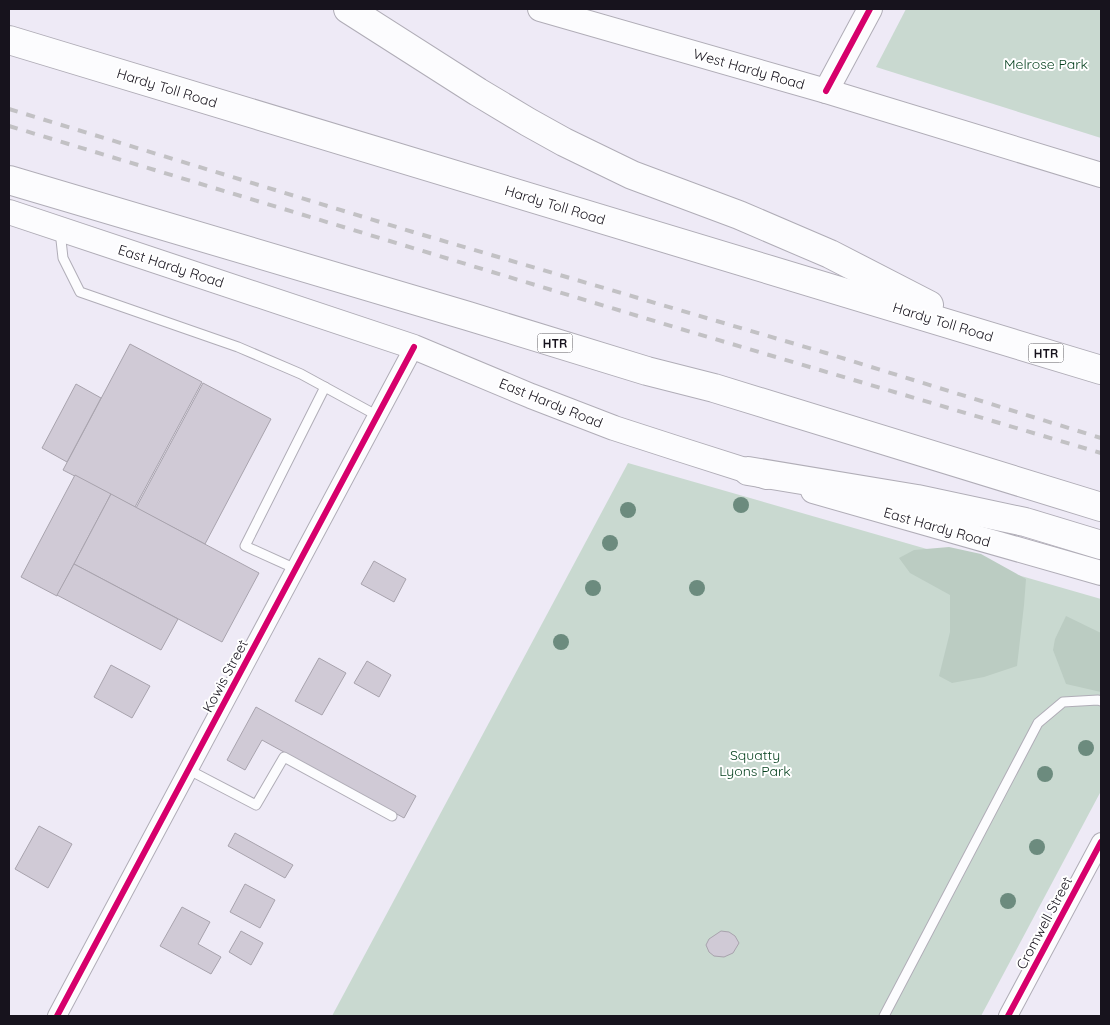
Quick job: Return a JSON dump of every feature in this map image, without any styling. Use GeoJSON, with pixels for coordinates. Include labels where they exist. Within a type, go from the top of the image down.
{"type":"FeatureCollection","features":[{"type":"Feature","properties":{"kind":"highway"},"geometry":{"type":"LineString","coordinates":[[348,9],[478,92],[564,142],[632,175],[739,215],[830,254],[990,336]]}},
{"type":"Feature","properties":{"kind":"highway","name":"Hardy Toll Road"},"geometry":{"type":"LineString","coordinates":[[9,40],[1101,370]]}},
{"type":"Feature","properties":{"kind":"highway","name":"HTR"},"geometry":{"type":"LineString","coordinates":[[9,180],[449,310],[647,371],[714,388],[1101,507]]}},
{"type":"Feature","properties":{"kind":"highway"},"geometry":{"type":"LineString","coordinates":[[748,471],[917,499],[1025,522],[1101,545]]}},
{"type":"Feature","properties":{"kind":"main road","name":"West Hardy Road"},"geometry":{"type":"LineString","coordinates":[[540,9],[826,92],[1101,175]]}},
{"type":"Feature","properties":{"kind":"main road"},"geometry":{"type":"LineString","coordinates":[[826,92],[870,9]]}},
{"type":"Feature","properties":{"kind":"main road","name":"East Hardy Road"},"geometry":{"type":"LineString","coordinates":[[9,212],[414,347],[614,428],[832,498],[1101,572]]}},
{"type":"Feature","properties":{"kind":"street","name":"Kowis Street"},"geometry":{"type":"LineString","coordinates":[[57,1016],[414,347]]}},
{"type":"Feature","properties":{"kind":"street","name":"Cromwell Street"},"geometry":{"type":"LineString","coordinates":[[1008,1016],[1101,842]]}},
{"type":"Feature","properties":{"kind":"lane"},"geometry":{"type":"LineString","coordinates":[[59,229],[63,258],[80,292],[238,347],[301,374],[378,416]]}},
{"type":"Feature","properties":{"kind":"lane"},"geometry":{"type":"LineString","coordinates":[[296,568],[244,546],[325,387]]}},
{"type":"Feature","properties":{"kind":"lane"},"geometry":{"type":"LineString","coordinates":[[884,1016],[1038,723],[1063,702],[1101,701]]}},
{"type":"Feature","properties":{"kind":"lane"},"geometry":{"type":"LineString","coordinates":[[189,770],[256,805],[284,758],[392,816]]}},
{"type":"Feature","properties":{"kind":"green space","name":"Melrose Park"},"geometry":{"type":"Polygon","coordinates":[[[906,9],[1101,9],[1101,138],[876,67],[906,9]]]}},
{"type":"Feature","properties":{"kind":"green space","name":"Squatty Lyons Park"},"geometry":{"type":"Polygon","coordinates":[[[628,463],[1101,599],[1101,791],[981,1016],[332,1016],[628,463]]]}},
{"type":"Feature","properties":{"kind":"green space"},"geometry":{"type":"Polygon","coordinates":[[[949,547],[981,554],[1026,579],[1017,666],[984,677],[952,683],[939,676],[950,632],[950,595],[910,573],[899,558],[914,550],[949,547]]]}},
{"type":"Feature","properties":{"kind":"green space"},"geometry":{"type":"Polygon","coordinates":[[[1066,616],[1101,633],[1101,692],[1066,684],[1053,650],[1055,639],[1066,616]]]}},
{"type":"Feature","properties":{"kind":"building"},"geometry":{"type":"Polygon","coordinates":[[[130,344],[202,382],[135,507],[63,470],[130,344]]]}},
{"type":"Feature","properties":{"kind":"building"},"geometry":{"type":"Polygon","coordinates":[[[203,383],[271,419],[205,544],[136,508],[203,383]]]}},
{"type":"Feature","properties":{"kind":"building"},"geometry":{"type":"Polygon","coordinates":[[[76,384],[101,398],[67,462],[42,448],[76,384]]]}},
{"type":"Feature","properties":{"kind":"building"},"geometry":{"type":"Polygon","coordinates":[[[75,475],[111,494],[57,596],[21,577],[75,475]]]}},
{"type":"Feature","properties":{"kind":"building"},"geometry":{"type":"Polygon","coordinates":[[[111,494],[259,573],[222,642],[74,564],[111,494]]]}},
{"type":"Feature","properties":{"kind":"building"},"geometry":{"type":"Polygon","coordinates":[[[374,561],[406,579],[394,602],[361,584],[374,561]]]}},
{"type":"Feature","properties":{"kind":"building"},"geometry":{"type":"Polygon","coordinates":[[[74,564],[178,619],[161,650],[57,595],[74,564]]]}},
{"type":"Feature","properties":{"kind":"building"},"geometry":{"type":"Polygon","coordinates":[[[319,658],[346,673],[322,715],[295,701],[319,658]]]}},
{"type":"Feature","properties":{"kind":"building"},"geometry":{"type":"Polygon","coordinates":[[[367,661],[391,675],[379,697],[354,683],[367,661]]]}},
{"type":"Feature","properties":{"kind":"building"},"geometry":{"type":"Polygon","coordinates":[[[111,665],[150,686],[132,718],[94,697],[111,665]]]}},
{"type":"Feature","properties":{"kind":"building"},"geometry":{"type":"Polygon","coordinates":[[[256,707],[416,796],[404,818],[262,740],[245,770],[227,760],[256,707]]]}},
{"type":"Feature","properties":{"kind":"building"},"geometry":{"type":"Polygon","coordinates":[[[39,826],[72,844],[48,888],[15,869],[39,826]]]}},
{"type":"Feature","properties":{"kind":"building"},"geometry":{"type":"Polygon","coordinates":[[[235,833],[293,865],[285,878],[228,846],[235,833]]]}},
{"type":"Feature","properties":{"kind":"building"},"geometry":{"type":"Polygon","coordinates":[[[245,884],[275,900],[260,928],[230,912],[245,884]]]}},
{"type":"Feature","properties":{"kind":"building"},"geometry":{"type":"Polygon","coordinates":[[[182,907],[210,922],[198,944],[221,957],[211,974],[160,946],[182,907]]]}},
{"type":"Feature","properties":{"kind":"building"},"geometry":{"type":"Polygon","coordinates":[[[241,931],[263,943],[251,965],[229,952],[241,931]]]}},
{"type":"Feature","properties":{"kind":"building"},"geometry":{"type":"Polygon","coordinates":[[[721,931],[729,932],[735,936],[739,943],[733,953],[724,957],[714,956],[709,952],[706,945],[709,939],[721,931]]]}},
{"type":"Feature","properties":{"kind":"railway"},"geometry":{"type":"LineString","coordinates":[[9,109],[413,232],[826,353],[1101,438]]}},
{"type":"Feature","properties":{"kind":"railway"},"geometry":{"type":"LineString","coordinates":[[9,126],[681,329],[1101,453]]}},
{"type":"Feature","properties":{"kind":"cycle path"},"geometry":{"type":"LineString","coordinates":[[826,91],[870,9]]}},
{"type":"Feature","properties":{"kind":"cycle path"},"geometry":{"type":"LineString","coordinates":[[57,1016],[414,347]]}},
{"type":"Feature","properties":{"kind":"cycle path"},"geometry":{"type":"LineString","coordinates":[[1008,1016],[1101,842]]}}]}
